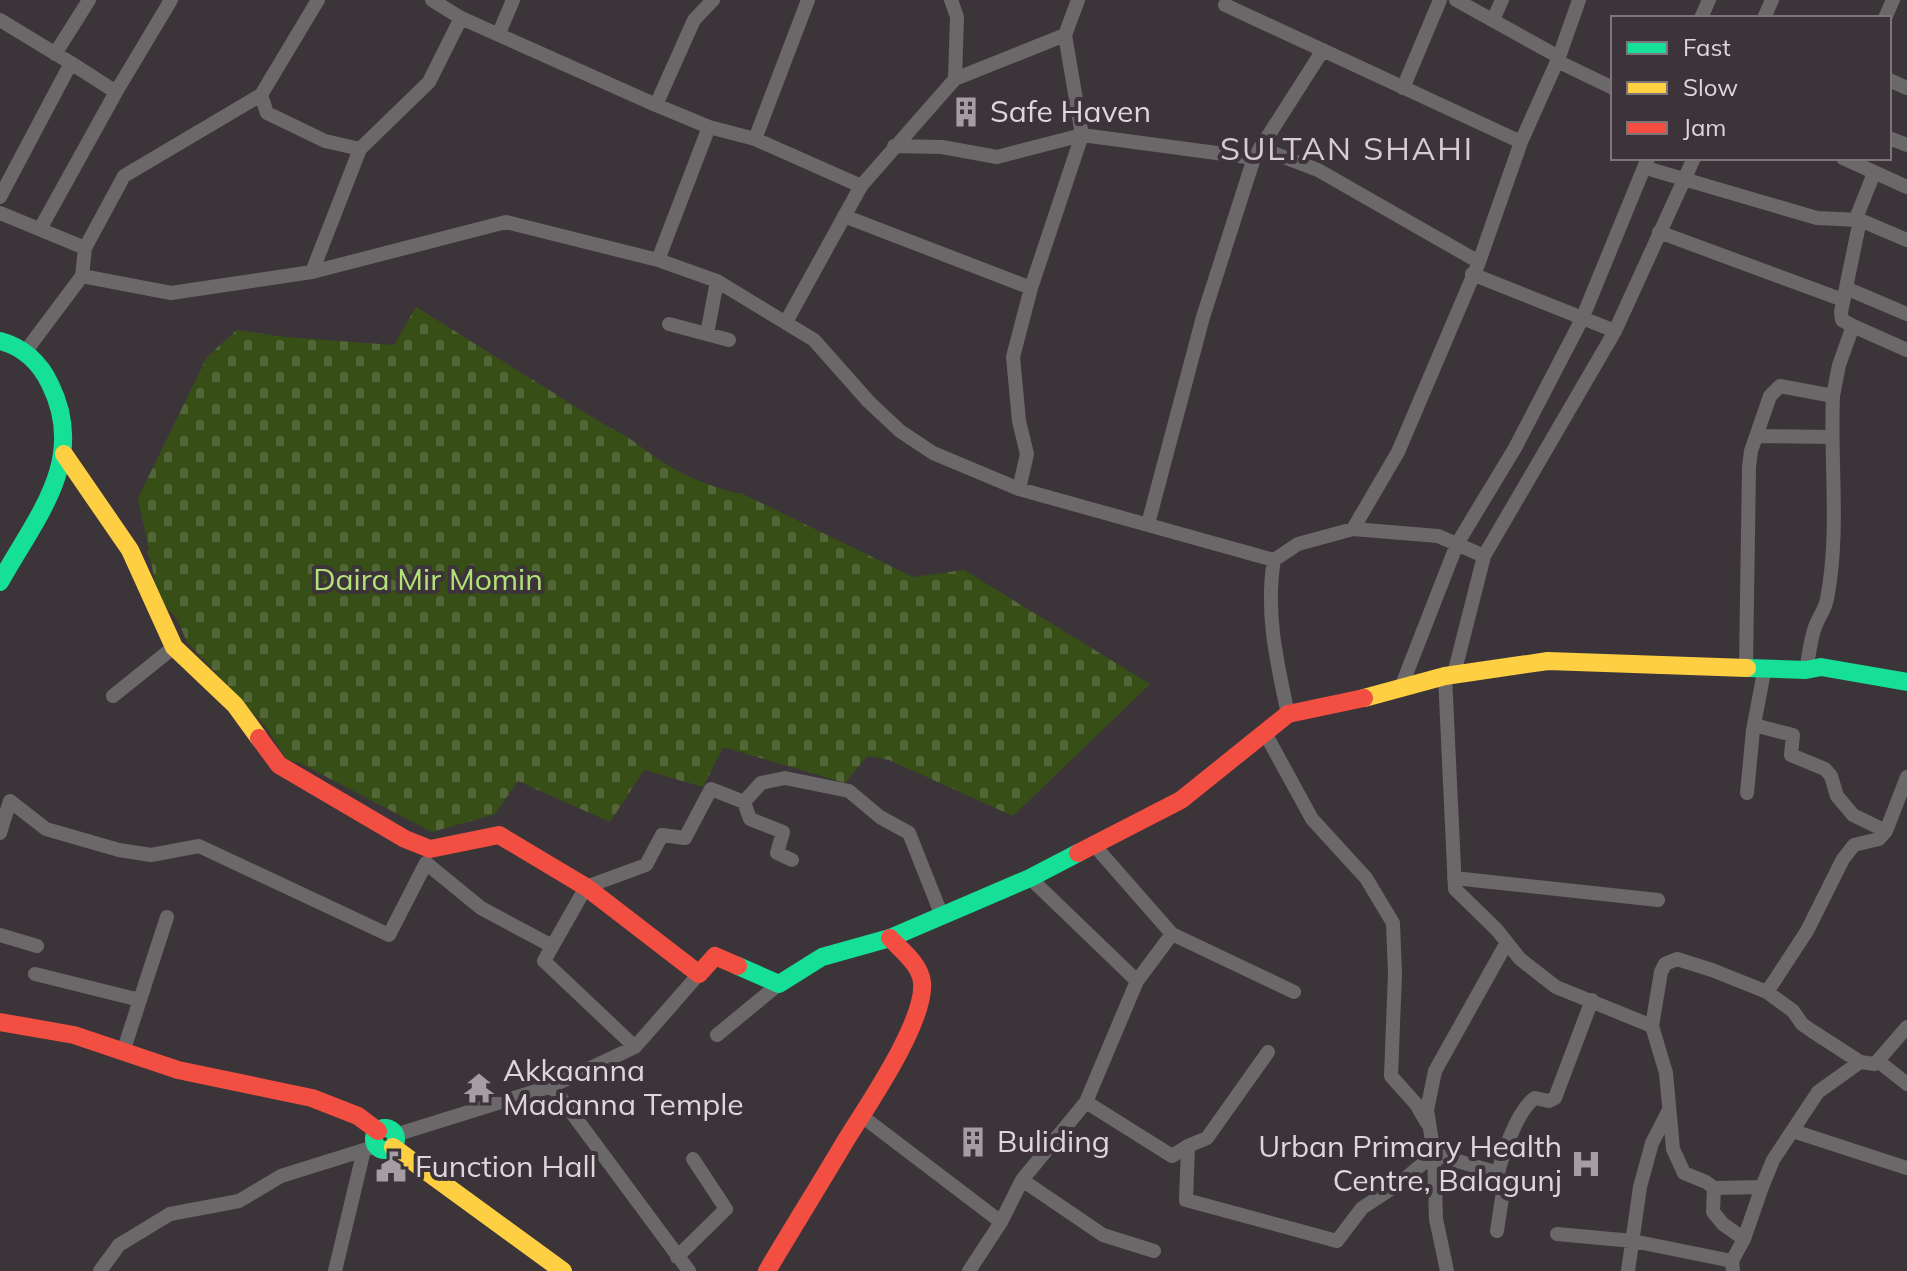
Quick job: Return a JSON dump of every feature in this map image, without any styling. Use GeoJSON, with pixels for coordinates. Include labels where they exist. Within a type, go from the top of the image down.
{"type":"FeatureCollection","features":[{"type":"Feature","properties":{"kind":"main road"},"geometry":{"type":"LineString","coordinates":[[0,582],[53,483],[64,454],[64,428],[54,390],[25,352],[2,339]]}},
{"type":"Feature","properties":{"kind":"main road"},"geometry":{"type":"LineString","coordinates":[[64,454],[130,550],[174,647],[235,705],[279,765],[405,839],[428,856],[499,835],[586,887],[699,974],[715,956],[779,984],[822,957],[890,938],[1030,878],[1181,800],[1288,714],[1400,690],[1450,675],[1548,661],[1806,670],[1821,667],[1907,682]]}},
{"type":"Feature","properties":{"kind":"main road"},"geometry":{"type":"LineString","coordinates":[[767,1271],[863,1117],[903,1045],[916,1012],[922,984],[914,965],[890,938]]}},
{"type":"Feature","properties":{"kind":"main road"},"geometry":{"type":"LineString","coordinates":[[0,1022],[74,1035],[178,1070],[312,1098],[358,1116],[382,1142],[563,1271]]}},
{"type":"Feature","properties":{"kind":"street"},"geometry":{"type":"LineString","coordinates":[[55,54],[89,0]]}},
{"type":"Feature","properties":{"kind":"street"},"geometry":{"type":"LineString","coordinates":[[40,229],[171,0]]}},
{"type":"Feature","properties":{"kind":"street"},"geometry":{"type":"LineString","coordinates":[[25,352],[82,276],[85,248],[124,176],[261,95],[318,0]]}},
{"type":"Feature","properties":{"kind":"street"},"geometry":{"type":"LineString","coordinates":[[432,0],[461,18],[656,105],[709,127],[755,139],[861,186]]}},
{"type":"Feature","properties":{"kind":"street"},"geometry":{"type":"LineString","coordinates":[[499,33],[513,0]]}},
{"type":"Feature","properties":{"kind":"street"},"geometry":{"type":"LineString","coordinates":[[656,105],[694,20],[713,0]]}},
{"type":"Feature","properties":{"kind":"street"},"geometry":{"type":"LineString","coordinates":[[755,139],[808,0]]}},
{"type":"Feature","properties":{"kind":"street"},"geometry":{"type":"LineString","coordinates":[[951,0],[957,17],[955,79]]}},
{"type":"Feature","properties":{"kind":"street"},"geometry":{"type":"LineString","coordinates":[[1019,489],[1027,454],[1019,421],[1013,357],[1031,288],[1082,135],[1065,35],[1078,0]]}},
{"type":"Feature","properties":{"kind":"street"},"geometry":{"type":"LineString","coordinates":[[1403,88],[1440,0]]}},
{"type":"Feature","properties":{"kind":"street"},"geometry":{"type":"LineString","coordinates":[[1456,0],[1611,87]]}},
{"type":"Feature","properties":{"kind":"street"},"geometry":{"type":"LineString","coordinates":[[1493,20],[1502,0]]}},
{"type":"Feature","properties":{"kind":"street"},"geometry":{"type":"LineString","coordinates":[[1353,529],[1398,452],[1476,268],[1521,142],[1558,59],[1579,0]]}},
{"type":"Feature","properties":{"kind":"street"},"geometry":{"type":"LineString","coordinates":[[1893,1],[1907,8]]}},
{"type":"Feature","properties":{"kind":"street"},"geometry":{"type":"LineString","coordinates":[[1225,5],[1521,142]]}},
{"type":"Feature","properties":{"kind":"street"},"geometry":{"type":"LineString","coordinates":[[312,272],[360,149],[429,82],[461,18]]}},
{"type":"Feature","properties":{"kind":"street"},"geometry":{"type":"LineString","coordinates":[[0,20],[116,92]]}},
{"type":"Feature","properties":{"kind":"street"},"geometry":{"type":"LineString","coordinates":[[786,322],[861,186],[955,79],[1065,35]]}},
{"type":"Feature","properties":{"kind":"street"},"geometry":{"type":"LineString","coordinates":[[1148,524],[1203,317],[1257,153],[1323,50]]}},
{"type":"Feature","properties":{"kind":"street"},"geometry":{"type":"LineString","coordinates":[[0,197],[71,63]]}},
{"type":"Feature","properties":{"kind":"street"},"geometry":{"type":"LineString","coordinates":[[261,95],[267,113],[325,141],[360,149]]}},
{"type":"Feature","properties":{"kind":"street"},"geometry":{"type":"LineString","coordinates":[[658,260],[709,127]]}},
{"type":"Feature","properties":{"kind":"street"},"geometry":{"type":"LineString","coordinates":[[894,146],[942,147],[997,157],[1082,135],[1257,153],[1318,170],[1476,268],[1582,319],[1615,331]]}},
{"type":"Feature","properties":{"kind":"street"},"geometry":{"type":"LineString","coordinates":[[1652,1026],[1556,987],[1520,959],[1497,930],[1455,889],[1450,675],[1484,556],[1615,331],[1693,160]]}},
{"type":"Feature","properties":{"kind":"street"},"geometry":{"type":"LineString","coordinates":[[1847,160],[1907,187]]}},
{"type":"Feature","properties":{"kind":"street"},"geometry":{"type":"LineString","coordinates":[[1400,690],[1457,544],[1515,448],[1582,319],[1647,163],[1684,178],[1817,218],[1858,220],[1907,240]]}},
{"type":"Feature","properties":{"kind":"street"},"geometry":{"type":"LineString","coordinates":[[1874,173],[1858,220],[1841,317],[1853,326],[1907,350]]}},
{"type":"Feature","properties":{"kind":"street"},"geometry":{"type":"LineString","coordinates":[[0,213],[85,248]]}},
{"type":"Feature","properties":{"kind":"street"},"geometry":{"type":"LineString","coordinates":[[844,216],[1031,288]]}},
{"type":"Feature","properties":{"kind":"street"},"geometry":{"type":"LineString","coordinates":[[82,276],[171,293],[312,272],[506,222],[658,260],[717,281],[814,340],[869,402],[900,431],[933,453],[1019,489],[1274,560]]}},
{"type":"Feature","properties":{"kind":"street"},"geometry":{"type":"LineString","coordinates":[[1659,232],[1907,314]]}},
{"type":"Feature","properties":{"kind":"street"},"geometry":{"type":"LineString","coordinates":[[707,334],[717,281]]}},
{"type":"Feature","properties":{"kind":"street"},"geometry":{"type":"LineString","coordinates":[[669,324],[729,340]]}},
{"type":"Feature","properties":{"kind":"street"},"geometry":{"type":"LineString","coordinates":[[1806,670],[1812,638],[1825,607],[1828,590],[1836,486],[1831,437],[1833,396],[1839,365],[1853,326]]}},
{"type":"Feature","properties":{"kind":"street"},"geometry":{"type":"LineString","coordinates":[[1746,666],[1751,451],[1770,396],[1780,386],[1833,396]]}},
{"type":"Feature","properties":{"kind":"street"},"geometry":{"type":"LineString","coordinates":[[1757,436],[1831,437]]}},
{"type":"Feature","properties":{"kind":"street"},"geometry":{"type":"LineString","coordinates":[[1288,714],[1273,633],[1269,588],[1274,560],[1298,544],[1353,529],[1438,536],[1484,556]]}},
{"type":"Feature","properties":{"kind":"street"},"geometry":{"type":"LineString","coordinates":[[113,696],[174,647]]}},
{"type":"Feature","properties":{"kind":"street"},"geometry":{"type":"LineString","coordinates":[[1747,793],[1754,725],[1765,667]]}},
{"type":"Feature","properties":{"kind":"street"},"geometry":{"type":"LineString","coordinates":[[1754,725],[1793,735],[1791,755],[1825,769],[1831,776],[1837,796],[1853,815],[1886,831]]}},
{"type":"Feature","properties":{"kind":"street"},"geometry":{"type":"LineString","coordinates":[[1265,733],[1312,819],[1366,878],[1393,923],[1395,974],[1391,1076],[1416,1104],[1427,1123]]}},
{"type":"Feature","properties":{"kind":"street"},"geometry":{"type":"LineString","coordinates":[[1767,992],[1807,931],[1843,859],[1854,845],[1879,839],[1886,831],[1907,777]]}},
{"type":"Feature","properties":{"kind":"street"},"geometry":{"type":"LineString","coordinates":[[744,802],[761,783],[785,778],[849,791],[880,817],[909,833],[942,916]]}},
{"type":"Feature","properties":{"kind":"street"},"geometry":{"type":"LineString","coordinates":[[635,1047],[544,961],[586,887],[646,865],[662,835],[685,838],[711,789],[744,802],[750,819],[783,832],[777,853],[792,860]]}},
{"type":"Feature","properties":{"kind":"street"},"geometry":{"type":"LineString","coordinates":[[0,833],[10,801],[46,829],[119,850],[151,855],[199,846],[389,935],[428,856],[481,908],[552,946]]}},
{"type":"Feature","properties":{"kind":"street"},"geometry":{"type":"LineString","coordinates":[[1094,845],[1172,934],[1294,992]]}},
{"type":"Feature","properties":{"kind":"street"},"geometry":{"type":"LineString","coordinates":[[1030,878],[1137,981]]}},
{"type":"Feature","properties":{"kind":"street"},"geometry":{"type":"LineString","coordinates":[[1454,878],[1658,900]]}},
{"type":"Feature","properties":{"kind":"street"},"geometry":{"type":"LineString","coordinates":[[123,1052],[167,917]]}},
{"type":"Feature","properties":{"kind":"street"},"geometry":{"type":"LineString","coordinates":[[969,1271],[1001,1222],[1022,1180],[1086,1102],[1137,981],[1172,934]]}},
{"type":"Feature","properties":{"kind":"street"},"geometry":{"type":"LineString","coordinates":[[0,935],[37,946]]}},
{"type":"Feature","properties":{"kind":"street"},"geometry":{"type":"LineString","coordinates":[[1447,1271],[1436,1219],[1434,1154],[1427,1110],[1435,1071],[1506,944]]}},
{"type":"Feature","properties":{"kind":"street"},"geometry":{"type":"LineString","coordinates":[[1762,1187],[1739,1185],[1714,1188],[1684,1173],[1673,1149],[1666,1073],[1652,1026],[1654,1004],[1665,964],[1677,959],[1767,992],[1793,1011],[1802,1024],[1860,1062],[1875,1064],[1907,1027]]}},
{"type":"Feature","properties":{"kind":"street"},"geometry":{"type":"LineString","coordinates":[[35,974],[140,1000]]}},
{"type":"Feature","properties":{"kind":"street"},"geometry":{"type":"LineString","coordinates":[[100,1271],[119,1245],[170,1214],[239,1201],[281,1176],[552,1086],[635,1047],[699,974]]}},
{"type":"Feature","properties":{"kind":"street"},"geometry":{"type":"LineString","coordinates":[[717,1035],[779,984]]}},
{"type":"Feature","properties":{"kind":"street"},"geometry":{"type":"LineString","coordinates":[[1498,1173],[1526,1105],[1535,1098],[1552,1100],[1557,1094],[1592,1000]]}},
{"type":"Feature","properties":{"kind":"street"},"geometry":{"type":"LineString","coordinates":[[1086,1102],[1172,1156],[1207,1138],[1268,1052]]}},
{"type":"Feature","properties":{"kind":"street"},"geometry":{"type":"LineString","coordinates":[[1878,1061],[1907,1084]]}},
{"type":"Feature","properties":{"kind":"street"},"geometry":{"type":"LineString","coordinates":[[1557,1234],[1633,1241],[1733,1266],[1773,1160],[1818,1092],[1860,1062]]}},
{"type":"Feature","properties":{"kind":"street"},"geometry":{"type":"LineString","coordinates":[[552,1086],[689,1271]]}},
{"type":"Feature","properties":{"kind":"street"},"geometry":{"type":"LineString","coordinates":[[1628,1271],[1640,1187],[1652,1143],[1669,1110]]}},
{"type":"Feature","properties":{"kind":"street"},"geometry":{"type":"LineString","coordinates":[[863,1117],[1001,1222]]}},
{"type":"Feature","properties":{"kind":"street"},"geometry":{"type":"LineString","coordinates":[[1793,1131],[1907,1168]]}},
{"type":"Feature","properties":{"kind":"street"},"geometry":{"type":"LineString","coordinates":[[335,1271],[382,1142]]}},
{"type":"Feature","properties":{"kind":"street"},"geometry":{"type":"LineString","coordinates":[[1188,1146],[1186,1200],[1337,1241],[1362,1208],[1400,1183],[1434,1154]]}},
{"type":"Feature","properties":{"kind":"street"},"geometry":{"type":"LineString","coordinates":[[1434,1154],[1498,1173],[1504,1185],[1497,1231]]}},
{"type":"Feature","properties":{"kind":"street"},"geometry":{"type":"LineString","coordinates":[[677,1257],[726,1209],[693,1159]]}},
{"type":"Feature","properties":{"kind":"street"},"geometry":{"type":"LineString","coordinates":[[1022,1180],[1103,1235],[1154,1251]]}},
{"type":"Feature","properties":{"kind":"street"},"geometry":{"type":"LineString","coordinates":[[1714,1188],[1713,1212],[1723,1224],[1744,1239]]}},
{"type":"Feature","properties":{"kind":"green space","name":"Daira Mir Momin"},"geometry":{"type":"Polygon","coordinates":[[[416,307],[681,472],[718,488],[743,494],[913,577],[964,570],[1150,684],[1013,816],[889,760],[867,756],[845,783],[723,747],[703,787],[644,770],[610,822],[518,781],[495,814],[432,832],[300,763],[287,760],[266,727],[187,642],[177,619],[158,598],[138,498],[207,357],[237,330],[285,337],[394,345],[416,307]]]}},
{"type":"Feature","properties":{"kind":"traffic: fast"},"geometry":{"type":"LineString","coordinates":[[0,341],[23,352],[46,376],[60,412],[63,438],[53,487],[0,582]]}},
{"type":"Feature","properties":{"kind":"traffic: fast"},"geometry":{"type":"LineString","coordinates":[[1747,668],[1806,670],[1821,667],[1907,682]]}},
{"type":"Feature","properties":{"kind":"traffic: fast"},"geometry":{"type":"LineString","coordinates":[[738,966],[779,984],[822,957],[890,938],[1030,878],[1078,853]]}},
{"type":"Feature","properties":{"kind":"traffic: fast"},"geometry":{"type":"LineString","coordinates":[[385,1128],[393,1131],[396,1139],[393,1147],[385,1150],[377,1147],[374,1139],[377,1131],[385,1128]]}},
{"type":"Feature","properties":{"kind":"traffic: slow"},"geometry":{"type":"LineString","coordinates":[[64,454],[130,550],[174,647],[235,705],[259,738]]}},
{"type":"Feature","properties":{"kind":"traffic: slow"},"geometry":{"type":"LineString","coordinates":[[1364,698],[1445,676],[1548,661],[1747,668]]}},
{"type":"Feature","properties":{"kind":"traffic: slow"},"geometry":{"type":"LineString","coordinates":[[393,1147],[563,1271]]}},
{"type":"Feature","properties":{"kind":"traffic: jam"},"geometry":{"type":"LineString","coordinates":[[1078,853],[1181,800],[1288,714],[1364,698]]}},
{"type":"Feature","properties":{"kind":"traffic: jam"},"geometry":{"type":"LineString","coordinates":[[259,738],[279,765],[405,839],[430,849],[499,835],[586,887],[699,974],[715,956],[738,966]]}},
{"type":"Feature","properties":{"kind":"traffic: jam"},"geometry":{"type":"LineString","coordinates":[[767,1271],[880,1085],[915,1018],[921,999],[921,975],[890,938]]}},
{"type":"Feature","properties":{"kind":"traffic: jam"},"geometry":{"type":"LineString","coordinates":[[0,1022],[74,1035],[178,1070],[312,1098],[358,1116],[378,1131]]}},
{"type":"Feature","properties":{"kind":"place","name":"Safe Haven"},"geometry":{"type":"Point","coordinates":[966,112]}},
{"type":"Feature","properties":{"kind":"place","name":"Akkaanna Madanna Temple"},"geometry":{"type":"Point","coordinates":[479,1088]}},
{"type":"Feature","properties":{"kind":"place","name":"Buliding"},"geometry":{"type":"Point","coordinates":[973,1142]}},
{"type":"Feature","properties":{"kind":"place","name":"Urban Primary Health Centre, Balagunj"},"geometry":{"type":"Point","coordinates":[1586,1164]}},
{"type":"Feature","properties":{"kind":"place","name":"Function Hall"},"geometry":{"type":"Point","coordinates":[391,1167]}},
{"type":"Feature","properties":{"kind":"district","name":"SULTAN SHAHI"},"geometry":{"type":"Point","coordinates":[1347,149]}}]}
